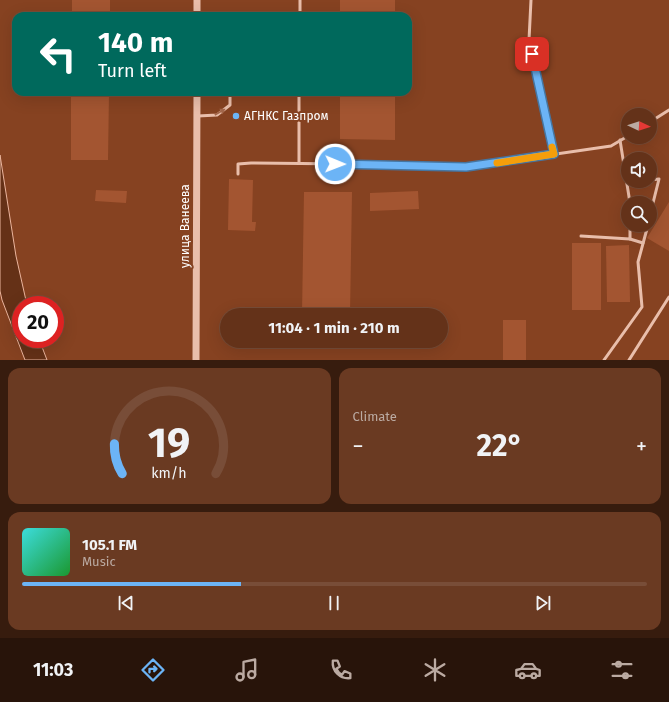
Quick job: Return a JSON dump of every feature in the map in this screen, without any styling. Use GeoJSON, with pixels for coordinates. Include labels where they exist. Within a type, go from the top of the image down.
{"type":"FeatureCollection","features":[{"type":"Feature","properties":{"kind":"street"},"geometry":{"type":"LineString","coordinates":[[197,0],[197,12]]}},
{"type":"Feature","properties":{"kind":"street","name":"улица Ванеева"},"geometry":{"type":"LineString","coordinates":[[196,96],[196,360]]}},
{"type":"Feature","properties":{"kind":"lane"},"geometry":{"type":"LineString","coordinates":[[300,0],[300,12]]}},
{"type":"Feature","properties":{"kind":"lane"},"geometry":{"type":"LineString","coordinates":[[531,0],[529,40],[554,154]]}},
{"type":"Feature","properties":{"kind":"lane"},"geometry":{"type":"LineString","coordinates":[[196,116],[217,115],[230,105],[230,96]]}},
{"type":"Feature","properties":{"kind":"lane"},"geometry":{"type":"LineString","coordinates":[[299,96],[299,163]]}},
{"type":"Feature","properties":{"kind":"lane"},"geometry":{"type":"LineString","coordinates":[[657,118],[669,110]]}},
{"type":"Feature","properties":{"kind":"lane"},"geometry":{"type":"LineString","coordinates":[[238,174],[238,164],[299,163],[466,167],[611,146],[620,140],[622,152]]}},
{"type":"Feature","properties":{"kind":"lane"},"geometry":{"type":"LineString","coordinates":[[657,179],[659,179],[657,187]]}},
{"type":"Feature","properties":{"kind":"lane"},"geometry":{"type":"LineString","coordinates":[[630,232],[630,239]]}},
{"type":"Feature","properties":{"kind":"lane"},"geometry":{"type":"LineString","coordinates":[[604,360],[642,307],[638,262],[646,232]]}},
{"type":"Feature","properties":{"kind":"lane"},"geometry":{"type":"LineString","coordinates":[[581,236],[630,239],[643,243]]}},
{"type":"Feature","properties":{"kind":"lane"},"geometry":{"type":"LineString","coordinates":[[629,360],[669,297]]}},
{"type":"Feature","properties":{"kind":"shaded area"},"geometry":{"type":"Polygon","coordinates":[[[0,155],[16,256],[25,296],[12,296],[12,326],[0,291],[0,155]]]}},
{"type":"Feature","properties":{"kind":"shaded area"},"geometry":{"type":"Polygon","coordinates":[[[20,348],[42,348],[47,360],[25,360],[20,348]]]}},
{"type":"Feature","properties":{"kind":"building"},"geometry":{"type":"Polygon","coordinates":[[[72,0],[110,0],[110,12],[72,12],[72,0]]]}},
{"type":"Feature","properties":{"kind":"building"},"geometry":{"type":"Polygon","coordinates":[[[340,0],[395,0],[395,12],[340,12],[340,0]]]}},
{"type":"Feature","properties":{"kind":"building"},"geometry":{"type":"Polygon","coordinates":[[[71,96],[109,96],[108,160],[71,160],[71,96]]]}},
{"type":"Feature","properties":{"kind":"building"},"geometry":{"type":"Polygon","coordinates":[[[340,96],[395,96],[395,140],[340,139],[340,96]]]}},
{"type":"Feature","properties":{"kind":"building"},"geometry":{"type":"Polygon","coordinates":[[[229,179],[253,180],[252,222],[256,222],[255,231],[228,230],[229,179]]]}},
{"type":"Feature","properties":{"kind":"building"},"geometry":{"type":"Polygon","coordinates":[[[96,190],[127,191],[126,203],[95,201],[96,190]]]}},
{"type":"Feature","properties":{"kind":"building"},"geometry":{"type":"Polygon","coordinates":[[[418,191],[419,209],[370,211],[370,193],[418,191]]]}},
{"type":"Feature","properties":{"kind":"building"},"geometry":{"type":"Polygon","coordinates":[[[304,192],[352,192],[350,308],[302,308],[304,192]]]}},
{"type":"Feature","properties":{"kind":"building"},"geometry":{"type":"Polygon","coordinates":[[[669,202],[669,251],[647,238],[651,232],[657,232],[657,222],[669,202]]]}},
{"type":"Feature","properties":{"kind":"building"},"geometry":{"type":"Polygon","coordinates":[[[572,243],[601,243],[601,310],[572,310],[572,243]]]}},
{"type":"Feature","properties":{"kind":"building"},"geometry":{"type":"Polygon","coordinates":[[[629,245],[630,302],[607,302],[606,246],[629,245]]]}},
{"type":"Feature","properties":{"kind":"building"},"geometry":{"type":"Polygon","coordinates":[[[503,320],[526,320],[526,360],[503,360],[503,320]]]}},
{"type":"Feature","properties":{"kind":"slow traffic"},"geometry":{"type":"LineString","coordinates":[[497,163],[554,154],[552,147]]}},
{"type":"Feature","properties":{"kind":"place","name":"АГНКС Газпром"},"geometry":{"type":"Point","coordinates":[236,116]}},
{"type":"Feature","properties":{"kind":"route"},"geometry":{"type":"LineString","coordinates":[[335,164],[466,167],[554,154],[532,54]]}}]}
